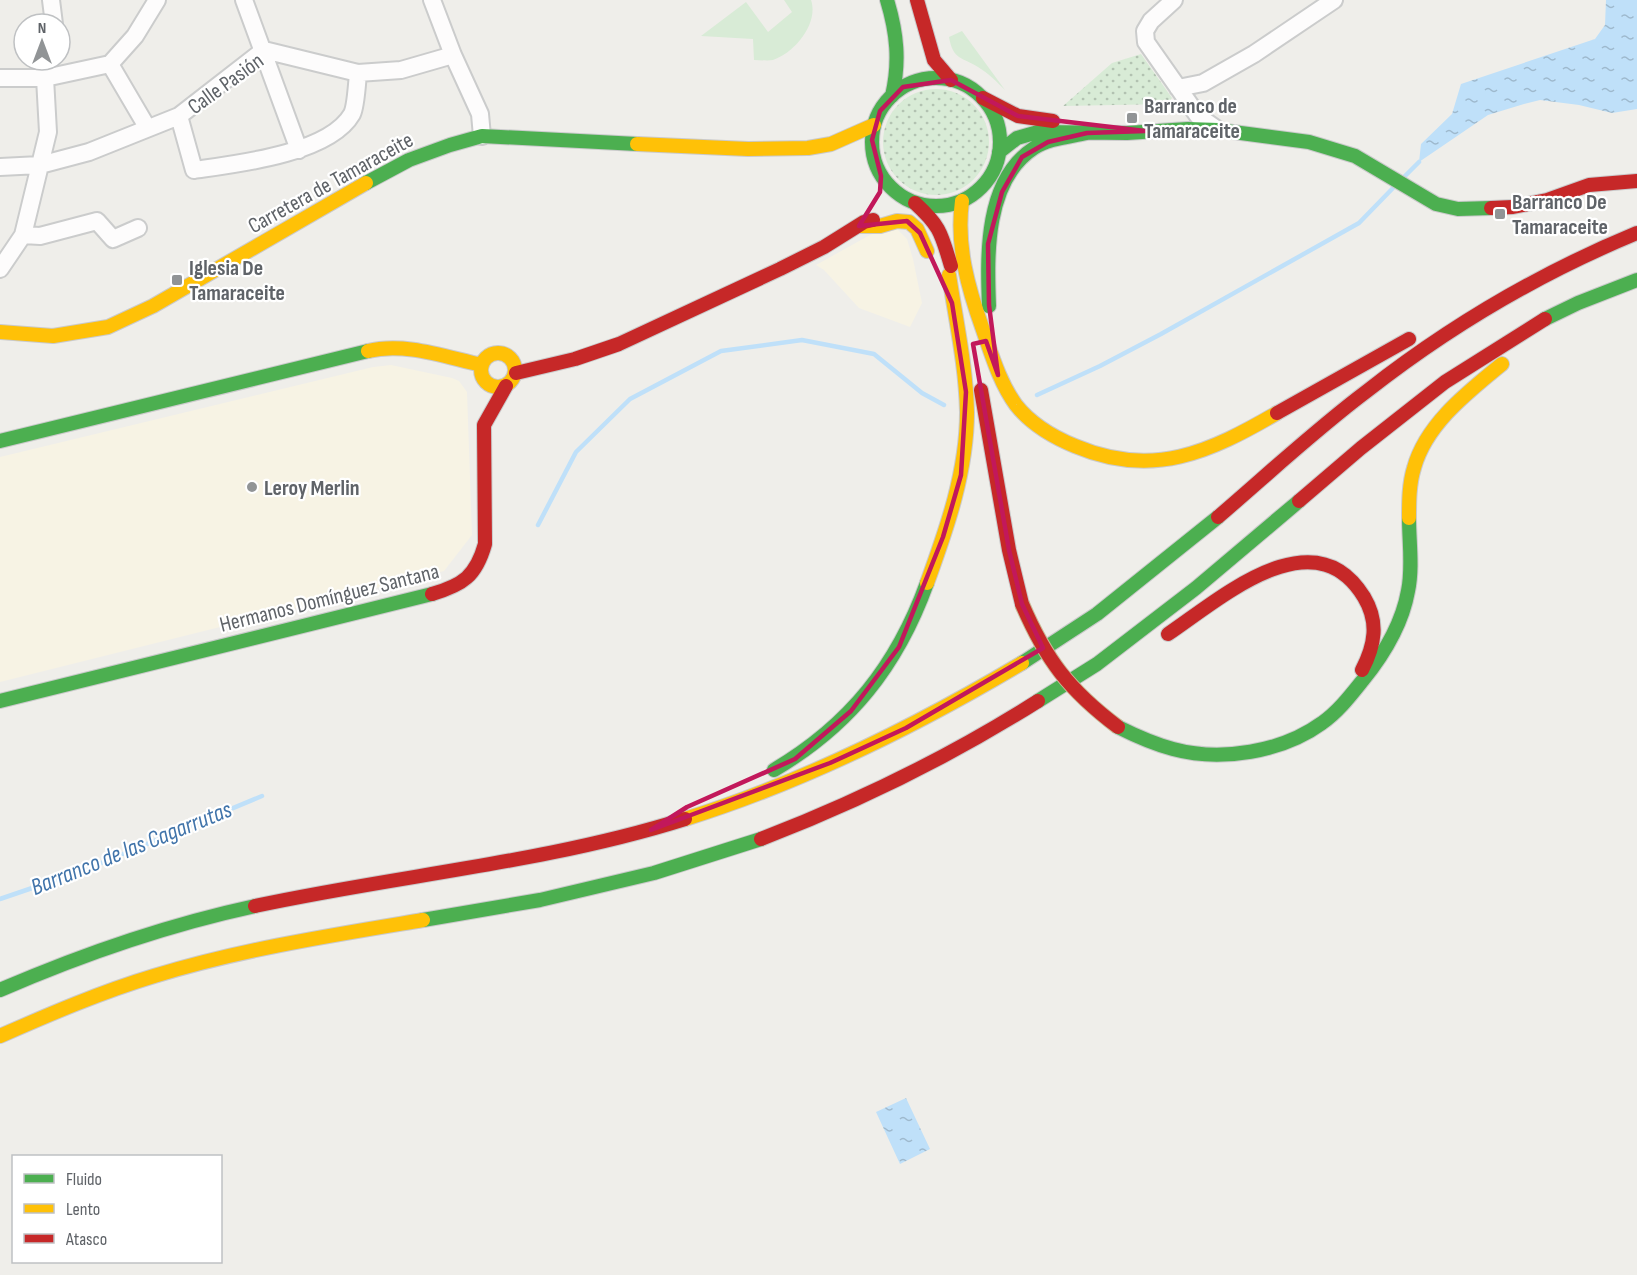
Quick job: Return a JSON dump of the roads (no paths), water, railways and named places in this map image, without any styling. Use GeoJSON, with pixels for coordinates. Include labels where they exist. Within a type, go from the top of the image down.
{"type":"FeatureCollection","features":[{"type":"Feature","properties":{"kind":"main road"},"geometry":{"type":"LineString","coordinates":[[887,0],[899,58],[892,96]]}},
{"type":"Feature","properties":{"kind":"main road"},"geometry":{"type":"LineString","coordinates":[[917,0],[934,60],[951,80]]}},
{"type":"Feature","properties":{"kind":"main road"},"geometry":{"type":"LineString","coordinates":[[1145,131],[1127,126],[1018,116],[983,98],[965,85],[951,80],[934,79],[903,87],[892,96],[880,111],[874,125],[872,140],[873,154],[881,176],[899,195],[914,203],[933,220],[941,232],[954,273],[962,310],[967,320],[1008,550],[1022,604],[1034,633],[1053,665],[1072,689],[1118,727],[1153,743],[1190,753],[1233,754],[1275,745],[1318,726],[1338,709],[1384,655],[1398,628],[1409,592],[1410,491],[1414,466],[1425,442],[1436,426],[1462,399],[1516,353]]}},
{"type":"Feature","properties":{"kind":"main road"},"geometry":{"type":"LineString","coordinates":[[516,373],[575,359],[619,344],[824,247],[861,224],[914,203],[933,205],[962,201],[978,191],[991,176],[999,152],[996,122],[983,98]]}},
{"type":"Feature","properties":{"kind":"main road","name":"Carretera de Tamaraceite"},"geometry":{"type":"LineString","coordinates":[[0,332],[53,336],[108,327],[153,306],[399,164],[442,145],[482,136],[748,149],[808,148],[831,144],[874,125]]}},
{"type":"Feature","properties":{"kind":"main road"},"geometry":{"type":"LineString","coordinates":[[999,152],[1015,138],[1038,132],[1127,133],[1218,130],[1309,142],[1337,149],[1368,163],[1436,204],[1458,209],[1513,207],[1547,200],[1589,185],[1637,181]]}},
{"type":"Feature","properties":{"kind":"main road"},"geometry":{"type":"LineString","coordinates":[[998,375],[989,305],[987,266],[992,227],[1002,192],[1012,169],[1034,148],[1048,142],[1087,133]]}},
{"type":"Feature","properties":{"kind":"main road"},"geometry":{"type":"LineString","coordinates":[[880,192],[881,176]]}},
{"type":"Feature","properties":{"kind":"main road"},"geometry":{"type":"LineString","coordinates":[[962,201],[959,232],[971,298],[998,375],[1023,413],[1056,439],[1087,452],[1128,461],[1166,460],[1205,451],[1249,429],[1419,333]]}},
{"type":"Feature","properties":{"kind":"main road"},"geometry":{"type":"LineString","coordinates":[[861,224],[874,205]]}},
{"type":"Feature","properties":{"kind":"main road"},"geometry":{"type":"LineString","coordinates":[[861,224],[885,225],[899,220],[907,220],[913,224],[920,233],[952,303]]}},
{"type":"Feature","properties":{"kind":"main road"},"geometry":{"type":"LineString","coordinates":[[1449,316],[1527,272],[1637,226]]}},
{"type":"Feature","properties":{"kind":"main road"},"geometry":{"type":"LineString","coordinates":[[0,990],[63,963],[145,934],[226,912],[573,850],[651,830],[743,799],[906,728],[1077,628],[1165,561],[1332,418],[1387,375],[1479,312],[1613,237],[1637,233]]}},
{"type":"Feature","properties":{"kind":"main road"},"geometry":{"type":"LineString","coordinates":[[651,830],[687,807],[762,777],[795,759],[851,711],[879,678],[899,647],[918,608],[961,475],[966,434],[966,392],[952,303],[949,259]]}},
{"type":"Feature","properties":{"kind":"main road"},"geometry":{"type":"LineString","coordinates":[[824,814],[941,758],[1010,720],[1097,664],[1196,588],[1361,448],[1445,382],[1536,324],[1578,303],[1631,282]]}},
{"type":"Feature","properties":{"kind":"main road"},"geometry":{"type":"LineString","coordinates":[[967,320],[971,298]]}},
{"type":"Feature","properties":{"kind":"main road"},"geometry":{"type":"LineString","coordinates":[[0,441],[383,347],[400,347],[482,365]]}},
{"type":"Feature","properties":{"kind":"main road"},"geometry":{"type":"LineString","coordinates":[[505,354],[513,362],[516,373],[506,386],[495,387],[485,382],[482,376],[482,365],[488,356],[505,354]]}},
{"type":"Feature","properties":{"kind":"main road","name":"Hermanos Domínguez Santana"},"geometry":{"type":"LineString","coordinates":[[0,701],[435,593],[465,581],[476,572],[485,544],[484,425],[506,386]]}},
{"type":"Feature","properties":{"kind":"main road"},"geometry":{"type":"LineString","coordinates":[[1158,640],[1252,577],[1281,565],[1310,562],[1339,569],[1357,586],[1371,609],[1374,634],[1370,654],[1338,709]]}},
{"type":"Feature","properties":{"kind":"main road"},"geometry":{"type":"LineString","coordinates":[[0,1036],[75,1003],[153,976],[238,953],[540,900],[654,873],[762,839],[950,768],[1101,678]]}},
{"type":"Feature","properties":{"kind":"street"},"geometry":{"type":"LineString","coordinates":[[72,69],[110,64],[135,36],[157,0]]}},
{"type":"Feature","properties":{"kind":"street"},"geometry":{"type":"LineString","coordinates":[[244,0],[299,150]]}},
{"type":"Feature","properties":{"kind":"street"},"geometry":{"type":"LineString","coordinates":[[432,0],[480,114],[482,136]]}},
{"type":"Feature","properties":{"kind":"street"},"geometry":{"type":"LineString","coordinates":[[1174,0],[1151,21],[1144,32],[1146,42],[1198,116],[1218,130]]}},
{"type":"Feature","properties":{"kind":"street"},"geometry":{"type":"LineString","coordinates":[[1178,88],[1203,83],[1234,66],[1334,0]]}},
{"type":"Feature","properties":{"kind":"street","name":"Calle Pasión"},"geometry":{"type":"LineString","coordinates":[[0,167],[40,165],[89,152],[179,116],[264,50],[358,73],[401,70],[453,54]]}},
{"type":"Feature","properties":{"kind":"street"},"geometry":{"type":"LineString","coordinates":[[110,64],[147,127]]}},
{"type":"Feature","properties":{"kind":"street"},"geometry":{"type":"LineString","coordinates":[[0,78],[47,72]]}},
{"type":"Feature","properties":{"kind":"street"},"geometry":{"type":"LineString","coordinates":[[0,269],[23,235],[48,132],[55,72]]}},
{"type":"Feature","properties":{"kind":"street"},"geometry":{"type":"LineString","coordinates":[[179,116],[194,170],[243,163],[299,150],[335,132],[352,113],[358,73]]}},
{"type":"Feature","properties":{"kind":"street"},"geometry":{"type":"LineString","coordinates":[[23,235],[40,236],[97,220],[113,239],[138,228]]}},
{"type":"Feature","properties":{"kind":"water"},"geometry":{"type":"Polygon","coordinates":[[[1606,0],[1637,0],[1637,109],[1612,113],[1579,105],[1540,100],[1488,115],[1419,162],[1421,144],[1452,114],[1461,84],[1595,39],[1605,25],[1606,0]]]}},
{"type":"Feature","properties":{"kind":"water"},"geometry":{"type":"Polygon","coordinates":[[[906,1098],[930,1149],[900,1164],[876,1112],[906,1098]]]}},
{"type":"Feature","properties":{"kind":"waterway","name":"Barranco de Tamaraceite"},"geometry":{"type":"LineString","coordinates":[[1403,178],[1419,162]]}},
{"type":"Feature","properties":{"kind":"waterway","name":"Barranco de Tamaraceite"},"geometry":{"type":"LineString","coordinates":[[1037,395],[1161,334],[1359,223],[1393,188]]}},
{"type":"Feature","properties":{"kind":"waterway","name":"Barranco de las Cagarrutas"},"geometry":{"type":"LineString","coordinates":[[538,525],[576,452],[630,399],[721,351],[802,340],[874,354],[922,393],[944,405]]}},
{"type":"Feature","properties":{"kind":"waterway","name":"Barranco de las Cagarrutas"},"geometry":{"type":"LineString","coordinates":[[0,899],[82,871],[262,796]]}},
{"type":"Feature","properties":{"kind":"place","name":"Barranco de Tamaraceite"},"geometry":{"type":"Point","coordinates":[1132,118]}},
{"type":"Feature","properties":{"kind":"place","name":"Barranco De Tamaraceite"},"geometry":{"type":"Point","coordinates":[1500,214]}},
{"type":"Feature","properties":{"kind":"place","name":"Iglesia De Tamaraceite"},"geometry":{"type":"Point","coordinates":[177,280]}},
{"type":"Feature","properties":{"kind":"place","name":"Leroy Merlin"},"geometry":{"type":"Point","coordinates":[252,487]}}]}
